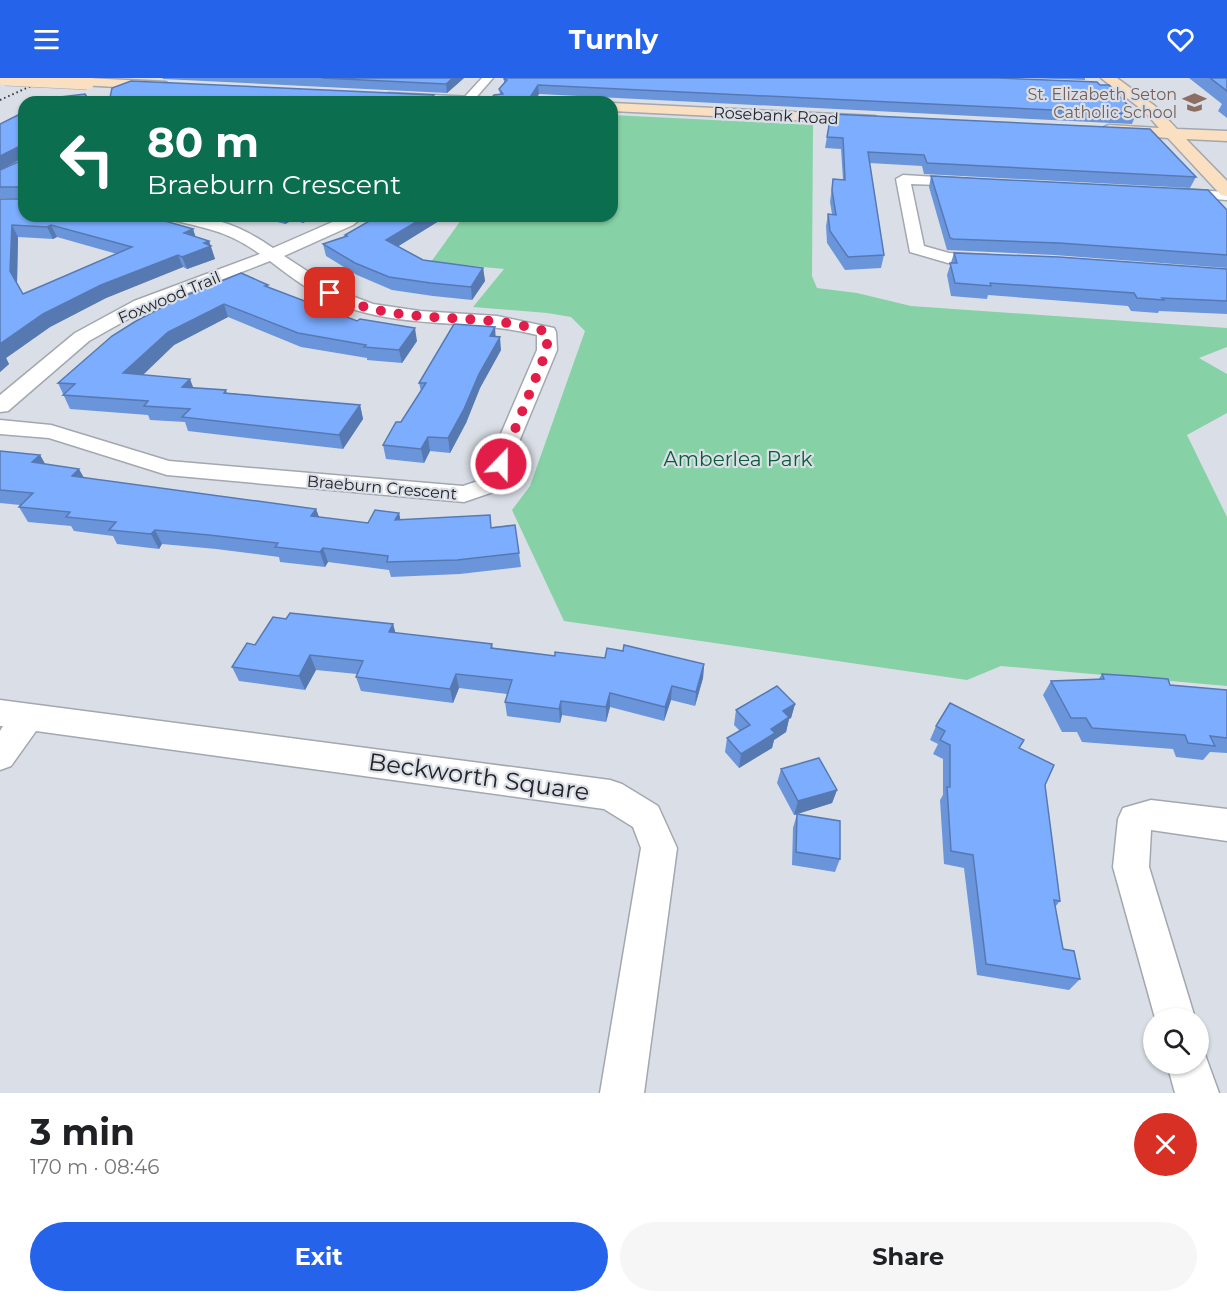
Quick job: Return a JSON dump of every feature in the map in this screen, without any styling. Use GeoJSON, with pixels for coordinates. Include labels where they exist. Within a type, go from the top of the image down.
{"type":"FeatureCollection","features":[{"type":"Feature","properties":{"kind":"street"},"geometry":{"type":"LineString","coordinates":[[6,78],[183,86]]}},
{"type":"Feature","properties":{"kind":"street"},"geometry":{"type":"LineString","coordinates":[[472,96],[488,78]]}},
{"type":"Feature","properties":{"kind":"street"},"geometry":{"type":"LineString","coordinates":[[1109,84],[1150,109],[1227,191]]}},
{"type":"Feature","properties":{"kind":"street","name":"Rosebank Road"},"geometry":{"type":"LineString","coordinates":[[618,107],[888,121]]}},
{"type":"Feature","properties":{"kind":"street"},"geometry":{"type":"LineString","coordinates":[[1093,130],[1227,136]]}},
{"type":"Feature","properties":{"kind":"street"},"geometry":{"type":"LineString","coordinates":[[983,183],[903,179],[916,249],[948,258],[1007,261]]}},
{"type":"Feature","properties":{"kind":"street"},"geometry":{"type":"LineString","coordinates":[[1168,193],[1227,196]]}},
{"type":"Feature","properties":{"kind":"street"},"geometry":{"type":"LineString","coordinates":[[202,222],[238,233],[271,255]]}},
{"type":"Feature","properties":{"kind":"street","name":"Foxwood Trail"},"geometry":{"type":"LineString","coordinates":[[0,406],[82,337],[140,305],[271,255],[348,222]]}},
{"type":"Feature","properties":{"kind":"street","name":"Braeburn Crescent"},"geometry":{"type":"LineString","coordinates":[[0,427],[51,432],[166,468],[464,494],[491,485],[547,350],[547,332],[524,325],[404,315],[372,309],[345,300],[316,286],[271,255]]}},
{"type":"Feature","properties":{"kind":"street","name":"Beckworth Square"},"geometry":{"type":"LineString","coordinates":[[0,756],[14,716],[610,795],[646,817],[659,849],[622,1093]]}},
{"type":"Feature","properties":{"kind":"street"},"geometry":{"type":"LineString","coordinates":[[1172,1008],[1131,867],[1135,819],[1151,815],[1227,825]]}},
{"type":"Feature","properties":{"kind":"street"},"geometry":{"type":"LineString","coordinates":[[1191,1074],[1197,1093]]}},
{"type":"Feature","properties":{"kind":"green space","name":"Amberlea Park"},"geometry":{"type":"Polygon","coordinates":[[[618,115],[813,125],[812,276],[817,288],[857,293],[911,306],[1227,328],[1227,347],[1199,358],[1227,374],[1227,413],[1187,435],[1227,517],[1227,686],[1001,666],[967,680],[564,621],[512,510],[530,486],[585,331],[571,317],[473,307],[504,269],[431,262],[460,222],[618,222],[618,115]]]}},
{"type":"Feature","properties":{"kind":"building"},"geometry":{"type":"Polygon","coordinates":[[[322,78],[453,78],[446,84],[322,78]]]}},
{"type":"Feature","properties":{"kind":"building"},"geometry":{"type":"Polygon","coordinates":[[[997,78],[1097,82],[1100,85],[1109,85],[1136,114],[538,85],[531,96],[493,96],[503,94],[499,89],[507,80],[504,79],[997,78]]]}},
{"type":"Feature","properties":{"kind":"building"},"geometry":{"type":"Polygon","coordinates":[[[1210,78],[1227,78],[1227,91],[1210,78]]]}},
{"type":"Feature","properties":{"kind":"building"},"geometry":{"type":"Polygon","coordinates":[[[131,81],[434,95],[110,96],[112,88],[131,81]]]}},
{"type":"Feature","properties":{"kind":"building"},"geometry":{"type":"Polygon","coordinates":[[[831,114],[1150,129],[1196,177],[927,163],[924,155],[868,152],[884,255],[848,257],[830,231],[828,214],[836,215],[832,190],[833,179],[845,180],[843,138],[827,137],[831,114]]]}},
{"type":"Feature","properties":{"kind":"building"},"geometry":{"type":"Polygon","coordinates":[[[18,115],[18,147],[0,156],[0,124],[18,115]]]}},
{"type":"Feature","properties":{"kind":"building"},"geometry":{"type":"Polygon","coordinates":[[[18,162],[18,187],[0,187],[0,170],[18,162]]]}},
{"type":"Feature","properties":{"kind":"building"},"geometry":{"type":"Polygon","coordinates":[[[931,176],[1208,190],[1227,210],[1227,255],[1059,243],[953,239],[950,238],[931,176]]]}},
{"type":"Feature","properties":{"kind":"building"},"geometry":{"type":"Polygon","coordinates":[[[0,199],[18,199],[18,222],[168,222],[193,229],[184,233],[209,241],[204,243],[211,246],[182,257],[178,255],[101,285],[43,314],[0,344],[0,199]],[[12,225],[10,271],[23,294],[132,247],[51,225],[47,227],[12,225]]]}},
{"type":"Feature","properties":{"kind":"building"},"geometry":{"type":"Polygon","coordinates":[[[368,222],[416,222],[386,240],[423,260],[483,268],[471,287],[389,277],[355,263],[323,244],[347,236],[345,235],[368,222]]]}},
{"type":"Feature","properties":{"kind":"building"},"geometry":{"type":"Polygon","coordinates":[[[954,253],[1059,257],[1227,269],[1227,301],[1162,298],[1164,300],[1137,298],[1134,293],[990,283],[991,286],[955,283],[950,263],[957,263],[954,253]]]}},
{"type":"Feature","properties":{"kind":"building"},"geometry":{"type":"Polygon","coordinates":[[[241,273],[268,285],[265,286],[357,321],[360,319],[415,328],[399,350],[364,347],[366,345],[298,333],[224,304],[168,332],[123,373],[190,379],[182,387],[226,390],[224,393],[360,405],[339,435],[182,417],[190,409],[144,406],[148,401],[63,395],[75,384],[58,383],[112,336],[182,297],[241,273]]]}},
{"type":"Feature","properties":{"kind":"building"},"geometry":{"type":"Polygon","coordinates":[[[454,324],[495,327],[490,336],[500,337],[448,438],[428,437],[421,449],[383,445],[396,422],[401,422],[426,383],[419,383],[454,324]]]}},
{"type":"Feature","properties":{"kind":"building"},"geometry":{"type":"Polygon","coordinates":[[[0,451],[40,455],[32,462],[79,469],[72,476],[316,509],[311,516],[368,523],[375,510],[399,513],[395,520],[490,515],[491,528],[515,525],[519,553],[457,560],[387,562],[388,556],[323,548],[320,552],[275,547],[278,543],[209,535],[155,530],[151,534],[109,530],[116,522],[66,517],[70,512],[19,507],[33,493],[0,490],[0,451]]]}},
{"type":"Feature","properties":{"kind":"building"},"geometry":{"type":"Polygon","coordinates":[[[290,613],[393,624],[389,632],[492,644],[491,648],[555,656],[555,652],[605,658],[607,648],[623,651],[624,645],[704,664],[696,692],[672,686],[665,707],[610,693],[606,707],[561,701],[559,709],[505,702],[512,680],[456,674],[450,689],[356,677],[363,661],[310,655],[299,676],[232,667],[247,643],[255,645],[273,617],[286,619],[290,613]]]}},
{"type":"Feature","properties":{"kind":"building"},"geometry":{"type":"Polygon","coordinates":[[[1102,674],[1168,679],[1170,685],[1227,690],[1227,738],[1210,736],[1215,746],[1188,743],[1185,735],[1092,728],[1086,718],[1071,718],[1051,681],[1104,679],[1102,674]]]}},
{"type":"Feature","properties":{"kind":"building"},"geometry":{"type":"Polygon","coordinates":[[[777,686],[795,704],[783,711],[789,717],[771,729],[775,733],[741,754],[727,738],[750,725],[736,710],[777,686]]]}},
{"type":"Feature","properties":{"kind":"building"},"geometry":{"type":"Polygon","coordinates":[[[950,703],[1024,740],[1019,748],[1054,765],[1045,785],[1060,901],[1054,900],[1063,949],[1074,951],[1080,979],[986,964],[973,855],[951,851],[947,787],[950,787],[950,745],[940,740],[945,731],[936,726],[950,703]]]}},
{"type":"Feature","properties":{"kind":"building"},"geometry":{"type":"Polygon","coordinates":[[[819,758],[837,790],[798,801],[781,769],[819,758]]]}},
{"type":"Feature","properties":{"kind":"building"},"geometry":{"type":"Polygon","coordinates":[[[797,814],[840,821],[840,859],[796,852],[797,814]]]}},
{"type":"Feature","properties":{"kind":"railway"},"geometry":{"type":"LineString","coordinates":[[0,100],[49,78]]}},
{"type":"Feature","properties":{"kind":"place","name":"St. Elizabeth Seton Catholic School"},"geometry":{"type":"Point","coordinates":[1195,103]}},
{"type":"Feature","properties":{"kind":"route"},"geometry":{"type":"LineString","coordinates":[[330,293],[372,309],[404,315],[524,325],[547,332],[547,350],[501,464]]}}]}
